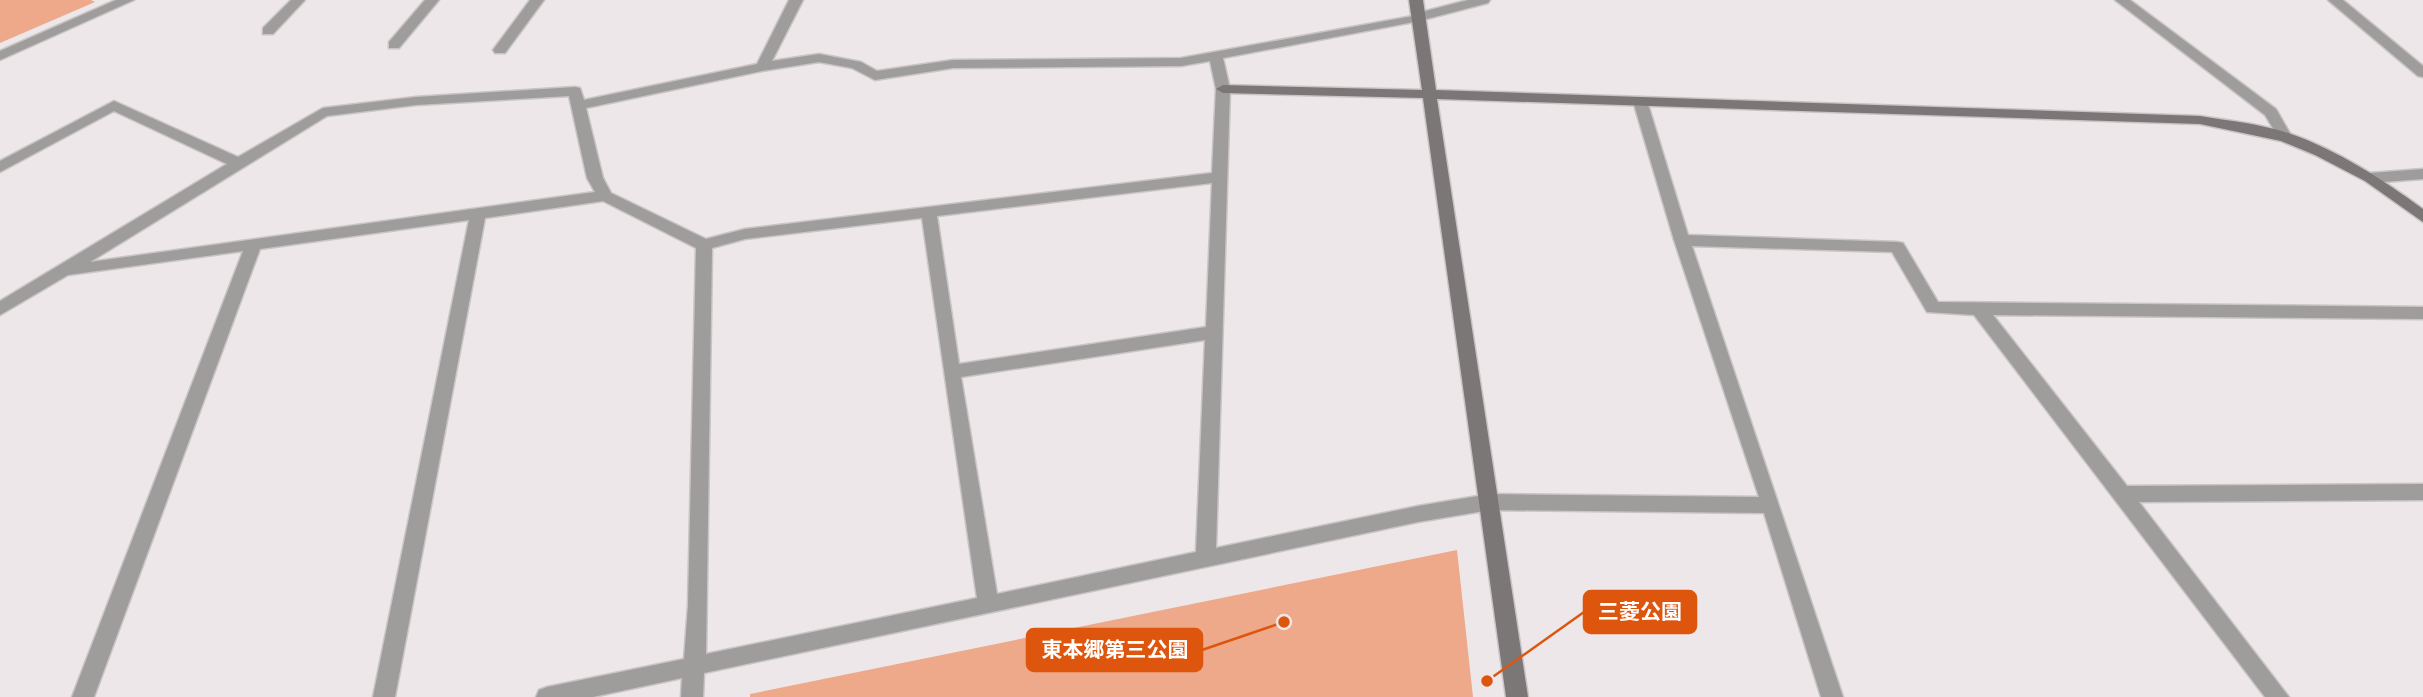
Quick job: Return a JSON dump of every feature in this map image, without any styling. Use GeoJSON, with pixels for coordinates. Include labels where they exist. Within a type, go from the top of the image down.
{"type":"FeatureCollection","features":[{"type":"Feature","properties":{"kind":"street"},"geometry":{"type":"LineString","coordinates":[[0,56],[127,0]]}},
{"type":"Feature","properties":{"kind":"street"},"geometry":{"type":"LineString","coordinates":[[268,30],[298,0]]}},
{"type":"Feature","properties":{"kind":"street"},"geometry":{"type":"LineString","coordinates":[[394,45],[432,0]]}},
{"type":"Feature","properties":{"kind":"street"},"geometry":{"type":"LineString","coordinates":[[500,50],[537,0]]}},
{"type":"Feature","properties":{"kind":"street"},"geometry":{"type":"LineString","coordinates":[[762,67],[796,0]]}},
{"type":"Feature","properties":{"kind":"street"},"geometry":{"type":"LineString","coordinates":[[1416,0],[1517,697]]}},
{"type":"Feature","properties":{"kind":"street"},"geometry":{"type":"LineString","coordinates":[[580,105],[762,67],[820,58],[856,65],[875,76],[953,64],[1181,62],[1419,17],[1483,0]]}},
{"type":"Feature","properties":{"kind":"street"},"geometry":{"type":"LineString","coordinates":[[2122,0],[2271,112],[2285,137]]}},
{"type":"Feature","properties":{"kind":"street"},"geometry":{"type":"LineString","coordinates":[[2335,0],[2423,73]]}},
{"type":"Feature","properties":{"kind":"street"},"geometry":{"type":"LineString","coordinates":[[1206,559],[1223,89],[1216,57]]}},
{"type":"Feature","properties":{"kind":"street"},"geometry":{"type":"LineString","coordinates":[[1223,89],[2200,120],[2285,137],[2370,178],[2423,217]]}},
{"type":"Feature","properties":{"kind":"street"},"geometry":{"type":"LineString","coordinates":[[0,309],[323,112],[416,101],[575,91],[596,178],[605,196]]}},
{"type":"Feature","properties":{"kind":"street"},"geometry":{"type":"LineString","coordinates":[[1640,101],[1682,240],[1772,505],[1832,697]]}},
{"type":"Feature","properties":{"kind":"street"},"geometry":{"type":"LineString","coordinates":[[0,167],[114,105],[238,163]]}},
{"type":"Feature","properties":{"kind":"street"},"geometry":{"type":"LineString","coordinates":[[2370,178],[2423,174]]}},
{"type":"Feature","properties":{"kind":"street"},"geometry":{"type":"LineString","coordinates":[[62,270],[605,196],[704,245],[745,234],[1220,177]]}},
{"type":"Feature","properties":{"kind":"street"},"geometry":{"type":"LineString","coordinates":[[384,697],[478,212]]}},
{"type":"Feature","properties":{"kind":"street"},"geometry":{"type":"LineString","coordinates":[[929,212],[988,605]]}},
{"type":"Feature","properties":{"kind":"street"},"geometry":{"type":"LineString","coordinates":[[1682,240],[1897,247],[1933,308],[2423,313]]}},
{"type":"Feature","properties":{"kind":"street"},"geometry":{"type":"LineString","coordinates":[[692,697],[704,245]]}},
{"type":"Feature","properties":{"kind":"street"},"geometry":{"type":"LineString","coordinates":[[83,697],[253,246]]}},
{"type":"Feature","properties":{"kind":"street"},"geometry":{"type":"LineString","coordinates":[[1979,309],[2278,697]]}},
{"type":"Feature","properties":{"kind":"street"},"geometry":{"type":"LineString","coordinates":[[951,372],[1214,332]]}},
{"type":"Feature","properties":{"kind":"street"},"geometry":{"type":"LineString","coordinates":[[2121,494],[2423,492]]}},
{"type":"Feature","properties":{"kind":"street"},"geometry":{"type":"LineString","coordinates":[[547,697],[1418,514],[1490,502],[1772,505]]}},
{"type":"Feature","properties":{"kind":"shaded area"},"geometry":{"type":"Polygon","coordinates":[[[0,0],[91,0],[95,2],[0,43],[0,0]]]}},
{"type":"Feature","properties":{"kind":"shaded area"},"geometry":{"type":"Polygon","coordinates":[[[1457,550],[1473,697],[750,697],[750,694],[1457,550]]]}},
{"type":"Feature","properties":{"kind":"place","name":"東本郷第三公園"},"geometry":{"type":"Point","coordinates":[1284,622]}},
{"type":"Feature","properties":{"kind":"place","name":"三菱公園"},"geometry":{"type":"Point","coordinates":[1487,681]}}]}
